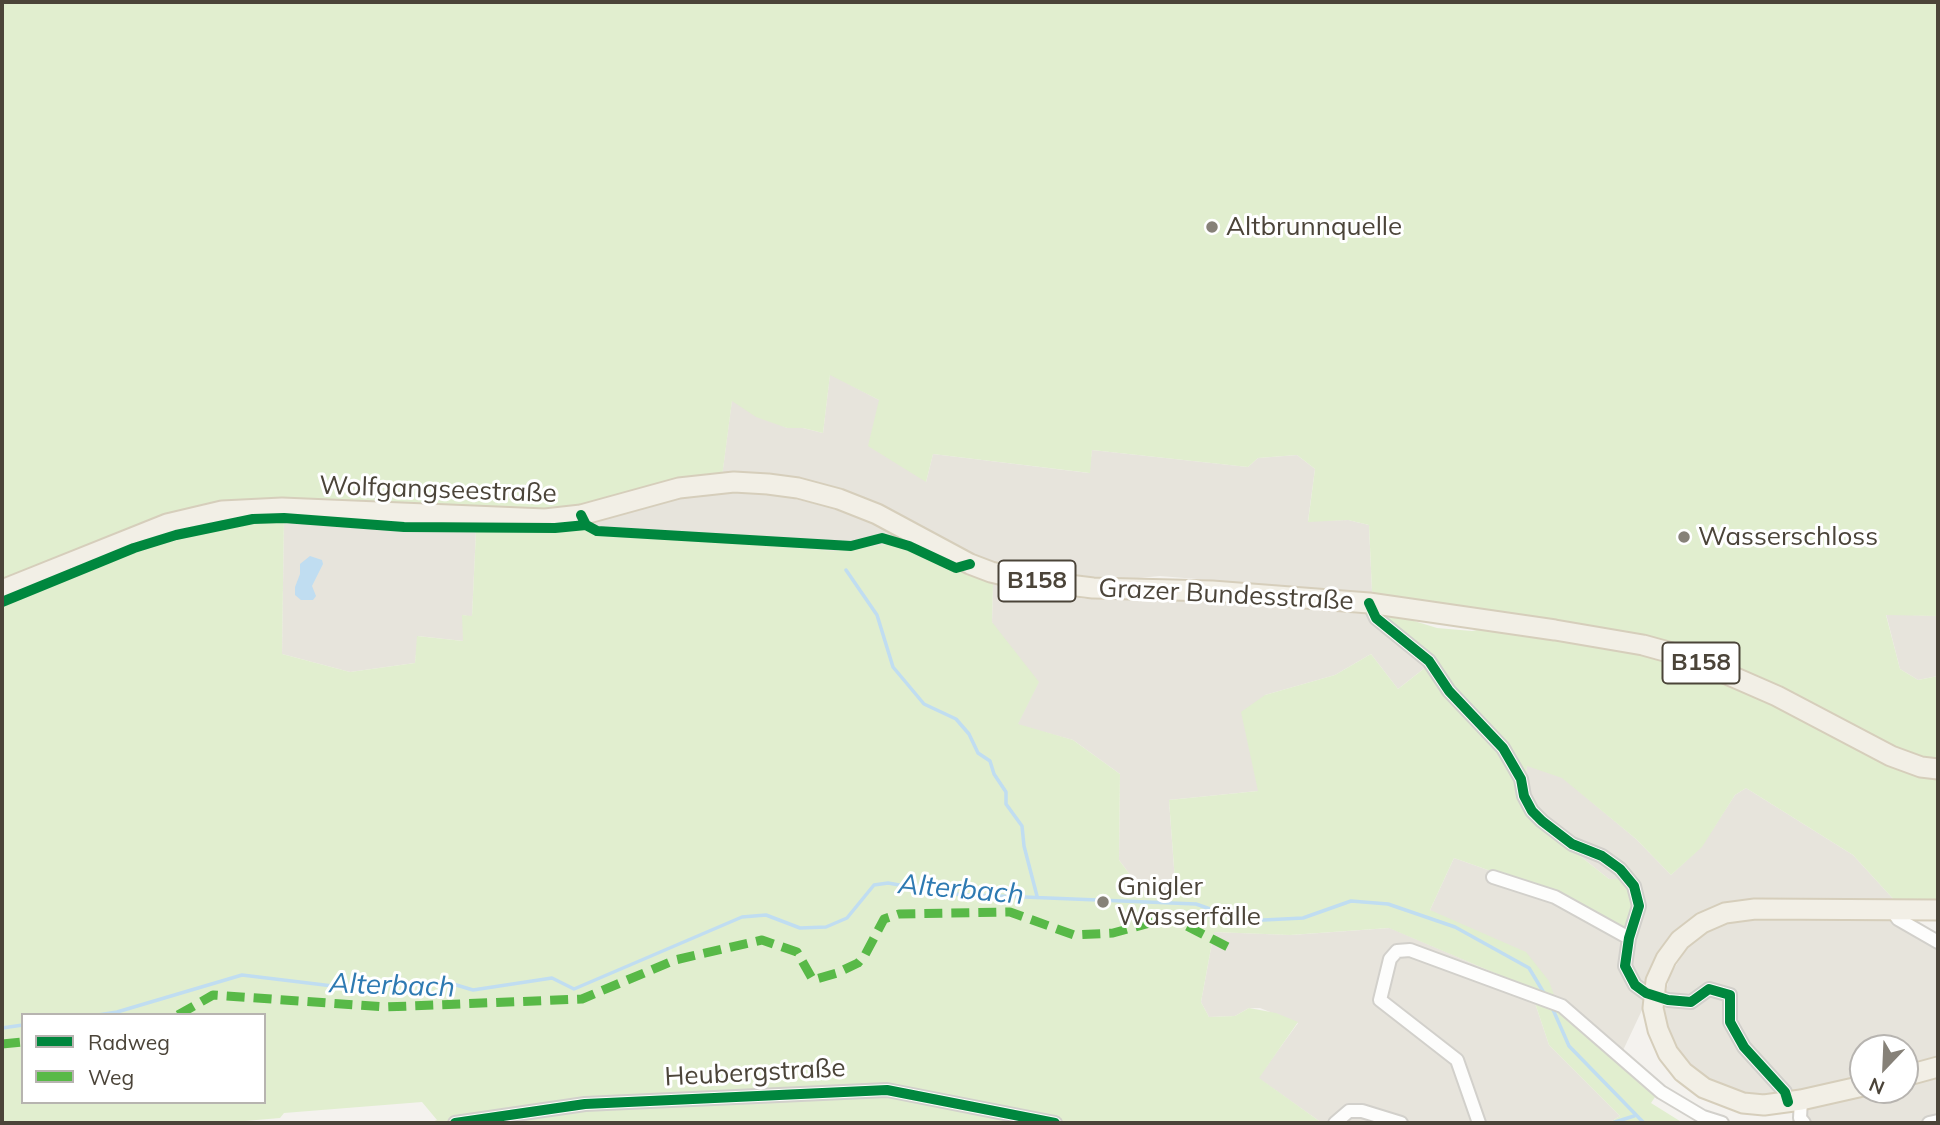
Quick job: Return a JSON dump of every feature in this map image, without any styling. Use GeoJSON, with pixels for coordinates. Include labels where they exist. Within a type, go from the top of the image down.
{"type":"FeatureCollection","features":[{"type":"Feature","properties":{"kind":"main road","name":"Wolfgangseestraße"},"geometry":{"type":"LineString","coordinates":[[2,590],[167,524],[232,510],[282,508],[545,519],[581,515],[679,488],[734,482],[798,488],[839,499],[877,514]]}},
{"type":"Feature","properties":{"kind":"main road","name":"Grazer Bundesstraße"},"geometry":{"type":"LineString","coordinates":[[877,514],[970,564],[1020,579],[1093,588],[1212,591],[1369,603],[1643,645],[1690,658],[1777,696],[1891,756],[1938,769]]}},
{"type":"Feature","properties":{"kind":"main road"},"geometry":{"type":"LineString","coordinates":[[1849,1092],[1797,1114],[1764,1105],[1743,1103],[1704,1088],[1683,1072],[1668,1053],[1658,1030],[1653,1008],[1654,996],[1656,981],[1666,959],[1680,940],[1702,923],[1725,913],[1755,909],[1938,910]]}},
{"type":"Feature","properties":{"kind":"main road"},"geometry":{"type":"LineString","coordinates":[[1919,1072],[1938,1067]]}},
{"type":"Feature","properties":{"kind":"street"},"geometry":{"type":"LineString","coordinates":[[1369,603],[1376,618],[1429,661],[1449,691],[1503,748],[1521,779],[1524,796],[1537,816],[1572,844],[1602,856],[1620,869],[1634,886],[1639,906],[1629,938],[1625,965],[1635,985],[1654,996],[1668,1000],[1691,1002],[1709,989],[1730,995],[1730,1022],[1744,1047],[1785,1093],[1797,1114]]}},
{"type":"Feature","properties":{"kind":"street"},"geometry":{"type":"LineString","coordinates":[[1493,877],[1555,897],[1629,938]]}},
{"type":"Feature","properties":{"kind":"street"},"geometry":{"type":"LineString","coordinates":[[1891,909],[1898,919],[1938,942]]}},
{"type":"Feature","properties":{"kind":"street"},"geometry":{"type":"LineString","coordinates":[[1479,1123],[1457,1060],[1380,1000],[1390,959],[1397,951],[1410,950],[1562,1006],[1661,1093],[1703,1117],[1722,1123]]}},
{"type":"Feature","properties":{"kind":"street","name":"Heubergstraße"},"geometry":{"type":"LineString","coordinates":[[455,1123],[585,1104],[887,1090],[1055,1123]]}},
{"type":"Feature","properties":{"kind":"street"},"geometry":{"type":"LineString","coordinates":[[1335,1123],[1349,1111],[1362,1111],[1401,1123]]}},
{"type":"Feature","properties":{"kind":"street"},"geometry":{"type":"LineString","coordinates":[[1929,1123],[1938,1121]]}},
{"type":"Feature","properties":{"kind":"shaded area"},"geometry":{"type":"Polygon","coordinates":[[[830,374],[879,400],[926,482],[933,454],[1089,473],[1092,450],[1248,467],[1258,458],[1297,455],[1315,469],[1308,521],[1348,520],[1369,525],[1372,591],[1378,598],[1160,576],[1116,580],[996,564],[951,544],[889,509],[843,490],[804,481],[722,476],[732,400],[787,428],[803,428],[823,433],[830,374]]]}},
{"type":"Feature","properties":{"kind":"shaded area"},"geometry":{"type":"Polygon","coordinates":[[[720,492],[774,494],[841,510],[897,535],[888,544],[835,551],[599,533],[594,522],[655,503],[720,492]]]}},
{"type":"Feature","properties":{"kind":"shaded area"},"geometry":{"type":"Polygon","coordinates":[[[284,514],[476,531],[472,617],[463,615],[463,641],[418,636],[415,663],[350,672],[282,654],[284,514]]]}},
{"type":"Feature","properties":{"kind":"shaded area"},"geometry":{"type":"Polygon","coordinates":[[[993,584],[1085,599],[1174,600],[1378,615],[1436,659],[1398,689],[1371,654],[1335,675],[1265,695],[1258,791],[1169,800],[1176,895],[1143,892],[1119,860],[1120,774],[1073,740],[1018,725],[992,622],[993,584]]]}},
{"type":"Feature","properties":{"kind":"shaded area"},"geometry":{"type":"Polygon","coordinates":[[[1886,614],[1938,616],[1938,676],[1918,680],[1900,669],[1886,614]]]}},
{"type":"Feature","properties":{"kind":"shaded area"},"geometry":{"type":"Polygon","coordinates":[[[1527,765],[1562,777],[1636,839],[1671,875],[1701,847],[1735,795],[1746,788],[1853,855],[1896,902],[1754,900],[1715,906],[1691,920],[1669,939],[1652,967],[1643,1008],[1618,1061],[1430,910],[1454,858],[1556,894],[1609,879],[1570,848],[1521,801],[1527,765]]]}},
{"type":"Feature","properties":{"kind":"shaded area"},"geometry":{"type":"Polygon","coordinates":[[[1777,917],[1904,917],[1938,937],[1938,1060],[1919,1065],[1919,1034],[1849,1034],[1849,1082],[1798,1095],[1768,1096],[1738,1093],[1710,1082],[1684,1060],[1668,1034],[1663,1004],[1670,975],[1687,948],[1710,929],[1739,920],[1777,917]]]}},
{"type":"Feature","properties":{"kind":"shaded area"},"geometry":{"type":"Polygon","coordinates":[[[1390,928],[1530,988],[1549,1045],[1620,1116],[1609,1123],[1322,1123],[1258,1078],[1298,1023],[1260,1008],[1249,1008],[1235,1016],[1209,1017],[1201,1002],[1214,932],[1291,935],[1390,928]]]}},
{"type":"Feature","properties":{"kind":"shaded area"},"geometry":{"type":"Polygon","coordinates":[[[1938,1073],[1938,1123],[1803,1123],[1806,1109],[1849,1097],[1849,1104],[1919,1104],[1919,1078],[1938,1073]]]}},
{"type":"Feature","properties":{"kind":"green space"},"geometry":{"type":"Polygon","coordinates":[[[2,2],[1938,2],[1938,616],[1886,615],[1900,669],[1918,680],[1938,676],[1938,761],[1884,745],[1695,651],[1378,598],[1372,591],[1369,525],[1348,520],[1308,522],[1315,469],[1297,455],[1258,458],[1248,467],[1092,450],[1090,473],[933,454],[926,482],[868,446],[879,400],[830,375],[823,433],[803,428],[787,428],[756,417],[732,401],[720,492],[655,503],[594,523],[599,533],[835,551],[888,544],[897,535],[993,584],[992,622],[1039,682],[1018,724],[1073,740],[1120,774],[1119,860],[1143,892],[1176,894],[1169,800],[1258,791],[1241,712],[1265,695],[1335,675],[1371,654],[1398,689],[1435,660],[1378,615],[1411,620],[1437,628],[1472,631],[1494,627],[1661,657],[1695,668],[1938,777],[1938,903],[1896,902],[1853,855],[1746,788],[1735,795],[1702,847],[1671,875],[1636,839],[1562,778],[1527,766],[1522,802],[1570,848],[1609,879],[1621,879],[1634,903],[1628,931],[1556,894],[1454,858],[1430,910],[1526,952],[1549,981],[1558,1006],[1657,1094],[1651,1103],[1683,1123],[1609,1123],[1620,1116],[1549,1045],[1530,988],[1389,928],[1290,935],[1214,932],[1201,1002],[1209,1017],[1235,1016],[1249,1008],[1276,1013],[1298,1022],[1259,1078],[1322,1123],[430,1123],[437,1120],[422,1102],[284,1113],[280,1118],[245,1123],[2,1123],[2,2]],[[284,514],[282,654],[350,672],[415,663],[417,636],[463,641],[462,615],[472,616],[476,531],[284,514]]]}},
{"type":"Feature","properties":{"kind":"water"},"geometry":{"type":"Polygon","coordinates":[[[310,556],[322,560],[323,564],[312,586],[316,596],[313,600],[301,600],[295,595],[295,587],[300,574],[300,564],[310,556]]]}},
{"type":"Feature","properties":{"kind":"waterway"},"geometry":{"type":"LineString","coordinates":[[846,570],[877,615],[893,667],[924,704],[956,719],[969,734],[978,753],[990,761],[994,774],[1006,792],[1006,804],[1022,826],[1024,846],[1037,896]]}},
{"type":"Feature","properties":{"kind":"waterway","name":"Alterbach"},"geometry":{"type":"LineString","coordinates":[[111,1013],[242,975],[374,991],[390,983],[453,984],[473,990],[552,978],[574,989],[742,917],[766,915],[800,928],[826,927],[847,918],[874,885],[888,883],[950,894],[1196,904],[1244,921],[1303,918],[1351,901],[1388,904],[1455,927],[1529,968],[1547,998]]}},
{"type":"Feature","properties":{"kind":"waterway","name":"Alterbach"},"geometry":{"type":"LineString","coordinates":[[1551,1005],[1569,1046],[1644,1123]]}},
{"type":"Feature","properties":{"kind":"waterway","name":"Alterbach"},"geometry":{"type":"LineString","coordinates":[[2,1028],[21,1025]]}},
{"type":"Feature","properties":{"kind":"waterway"},"geometry":{"type":"LineString","coordinates":[[1612,1123],[1634,1116]]}},
{"type":"Feature","properties":{"kind":"marked path"},"geometry":{"type":"LineString","coordinates":[[182,1013],[213,995],[385,1007],[582,999],[675,960],[762,940],[797,952],[813,980],[858,963],[884,919],[899,914],[1010,912],[1074,935],[1113,933],[1161,920],[1177,921],[1230,948]]}},
{"type":"Feature","properties":{"kind":"marked path"},"geometry":{"type":"LineString","coordinates":[[2,1044],[21,1042]]}},
{"type":"Feature","properties":{"kind":"cycle path"},"geometry":{"type":"LineString","coordinates":[[581,515],[586,525],[597,531],[851,546],[882,538],[909,546],[956,568],[970,564]]}},
{"type":"Feature","properties":{"kind":"cycle path"},"geometry":{"type":"LineString","coordinates":[[2,602],[134,548],[176,535],[253,519],[284,518],[404,527],[555,528],[586,525]]}},
{"type":"Feature","properties":{"kind":"cycle path"},"geometry":{"type":"LineString","coordinates":[[1369,603],[1376,618],[1429,661],[1449,691],[1503,748],[1521,779],[1524,796],[1532,811],[1572,844],[1602,856],[1620,869],[1634,886],[1639,906],[1629,938],[1625,966],[1635,985],[1646,993],[1668,1000],[1691,1002],[1709,989],[1730,995],[1730,1022],[1744,1047],[1785,1092],[1788,1102]]}},
{"type":"Feature","properties":{"kind":"cycle path"},"geometry":{"type":"LineString","coordinates":[[455,1123],[585,1104],[887,1090],[1055,1123]]}},
{"type":"Feature","properties":{"kind":"place","name":"Altbrunnquelle"},"geometry":{"type":"Point","coordinates":[1212,227]}},
{"type":"Feature","properties":{"kind":"place","name":"Wasserschloss"},"geometry":{"type":"Point","coordinates":[1684,537]}},
{"type":"Feature","properties":{"kind":"place","name":"Gnigler Wasserfälle"},"geometry":{"type":"Point","coordinates":[1103,902]}}]}
